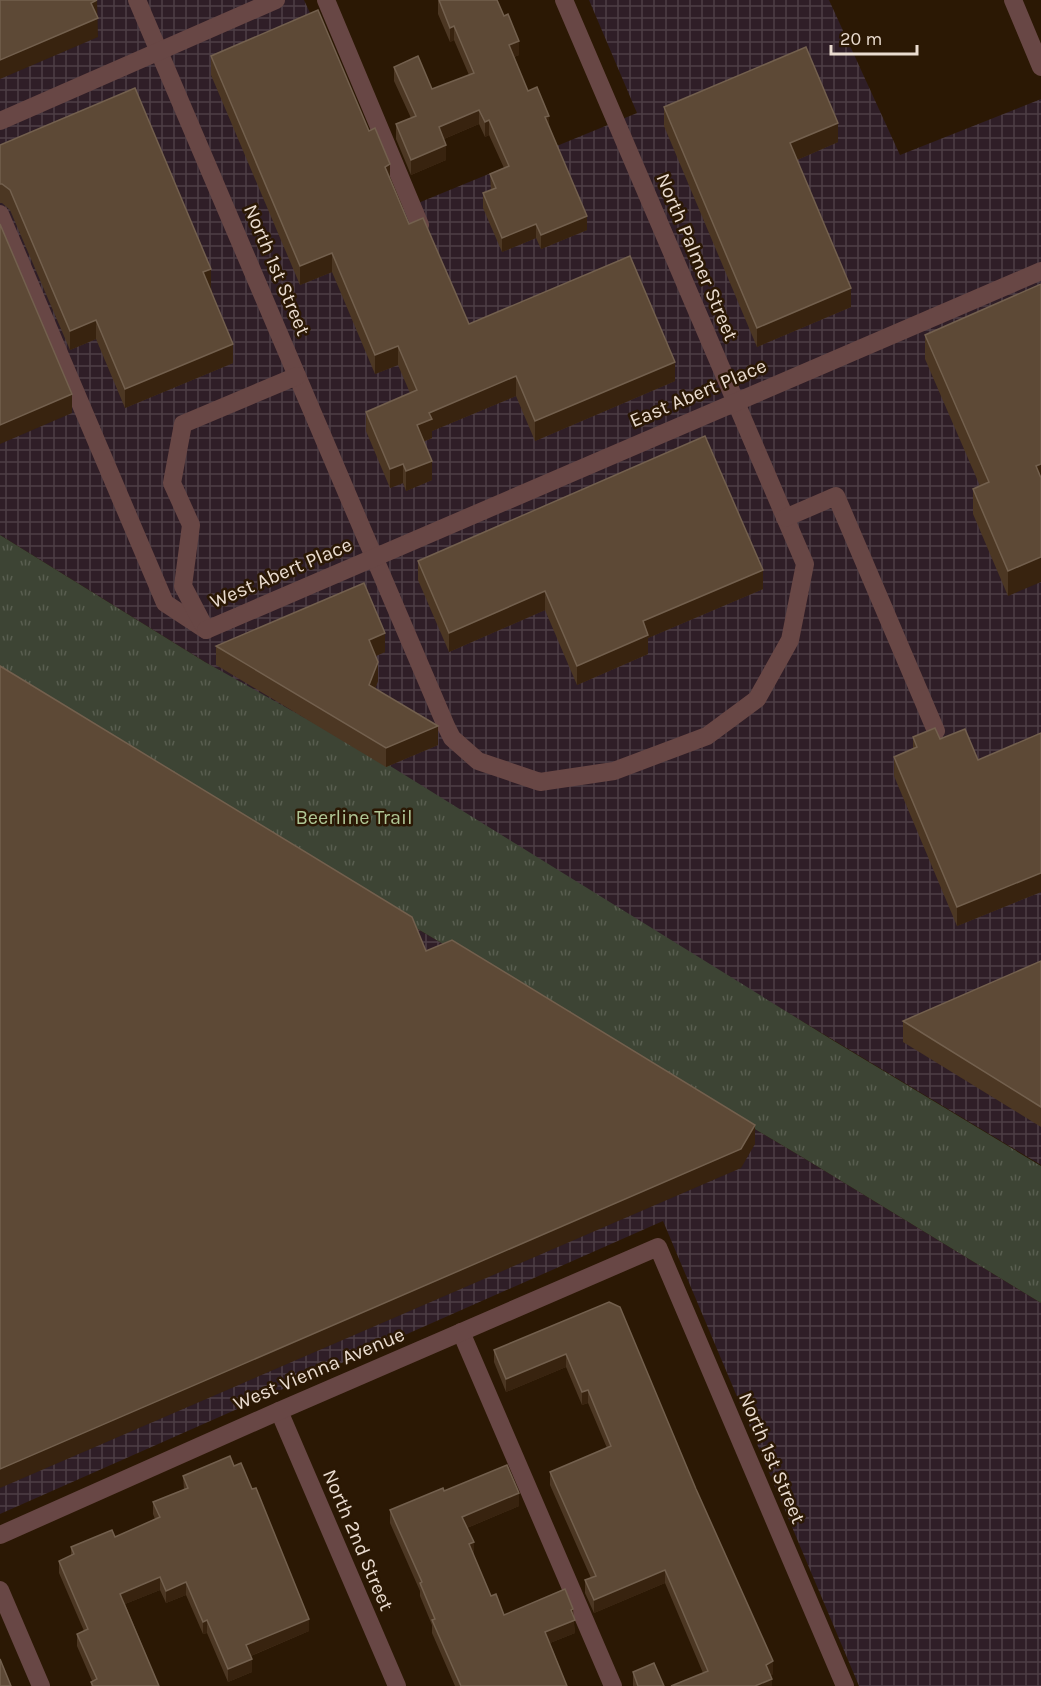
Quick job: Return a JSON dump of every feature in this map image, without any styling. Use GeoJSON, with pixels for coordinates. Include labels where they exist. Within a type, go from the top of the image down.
{"type":"FeatureCollection","features":[{"type":"Feature","properties":{"kind":"street","name":"North 1st Street"},"geometry":{"type":"LineString","coordinates":[[137,0],[373,558],[452,738],[478,761],[540,782],[614,771],[707,736],[757,699],[790,640],[805,564]]}},
{"type":"Feature","properties":{"kind":"street"},"geometry":{"type":"LineString","coordinates":[[0,121],[276,0]]}},
{"type":"Feature","properties":{"kind":"street"},"geometry":{"type":"LineString","coordinates":[[326,0],[420,225]]}},
{"type":"Feature","properties":{"kind":"street","name":"North Palmer Street"},"geometry":{"type":"LineString","coordinates":[[564,0],[805,564]]}},
{"type":"Feature","properties":{"kind":"street"},"geometry":{"type":"LineString","coordinates":[[1012,0],[1041,67]]}},
{"type":"Feature","properties":{"kind":"street"},"geometry":{"type":"LineString","coordinates":[[0,214],[165,603],[206,630]]}},
{"type":"Feature","properties":{"kind":"street","name":"East Abert Place"},"geometry":{"type":"LineString","coordinates":[[373,558],[1041,270]]}},
{"type":"Feature","properties":{"kind":"street"},"geometry":{"type":"LineString","coordinates":[[206,630],[183,586],[191,525],[172,483],[183,424],[297,375]]}},
{"type":"Feature","properties":{"kind":"street"},"geometry":{"type":"LineString","coordinates":[[785,518],[836,496],[936,731]]}},
{"type":"Feature","properties":{"kind":"street","name":"West Abert Place"},"geometry":{"type":"LineString","coordinates":[[206,630],[373,558]]}},
{"type":"Feature","properties":{"kind":"street","name":"North 1st Street"},"geometry":{"type":"LineString","coordinates":[[658,1247],[844,1686]]}},
{"type":"Feature","properties":{"kind":"street","name":"West Vienna Avenue"},"geometry":{"type":"LineString","coordinates":[[0,1534],[658,1247]]}},
{"type":"Feature","properties":{"kind":"street"},"geometry":{"type":"LineString","coordinates":[[461,1332],[614,1686]]}},
{"type":"Feature","properties":{"kind":"street","name":"North 2nd Street"},"geometry":{"type":"LineString","coordinates":[[279,1411],[396,1686]]}},
{"type":"Feature","properties":{"kind":"street"},"geometry":{"type":"LineString","coordinates":[[0,1590],[41,1686]]}},
{"type":"Feature","properties":{"kind":"shaded area"},"geometry":{"type":"Polygon","coordinates":[[[0,0],[304,0],[401,210],[637,113],[589,0],[829,0],[900,155],[1041,99],[1041,1165],[205,662],[0,535],[0,0]]]}},
{"type":"Feature","properties":{"kind":"shaded area"},"geometry":{"type":"Polygon","coordinates":[[[0,681],[802,1157],[1041,1303],[1041,1686],[859,1686],[663,1221],[0,1514],[0,681]]]}},
{"type":"Feature","properties":{"kind":"green space","name":"Beerline Trail"},"geometry":{"type":"Polygon","coordinates":[[[0,535],[205,662],[387,764],[834,1041],[1041,1166],[1041,1303],[802,1157],[0,681],[0,535]]]}},
{"type":"Feature","properties":{"kind":"building"},"geometry":{"type":"Polygon","coordinates":[[[0,0],[97,0],[91,3],[98,18],[0,60],[0,0]]]}},
{"type":"Feature","properties":{"kind":"building"},"geometry":{"type":"Polygon","coordinates":[[[439,0],[497,0],[504,16],[508,14],[519,41],[509,45],[528,91],[537,87],[549,116],[545,117],[587,216],[541,235],[536,224],[502,238],[483,193],[496,188],[490,174],[509,166],[489,120],[485,122],[479,110],[439,127],[446,145],[411,160],[396,124],[416,116],[394,67],[418,56],[432,89],[474,73],[454,26],[450,28],[439,0]]]}},
{"type":"Feature","properties":{"kind":"building"},"geometry":{"type":"Polygon","coordinates":[[[318,10],[369,131],[375,128],[390,164],[385,167],[409,224],[423,218],[469,324],[630,256],[675,362],[535,421],[516,376],[429,413],[432,419],[417,425],[432,461],[406,471],[403,464],[390,469],[366,412],[417,390],[398,346],[375,355],[332,253],[300,266],[211,56],[318,10]]]}},
{"type":"Feature","properties":{"kind":"building"},"geometry":{"type":"Polygon","coordinates":[[[806,47],[838,123],[790,143],[851,288],[757,328],[664,107],[806,47]]]}},
{"type":"Feature","properties":{"kind":"building"},"geometry":{"type":"Polygon","coordinates":[[[135,88],[211,269],[203,272],[233,344],[125,389],[96,320],[70,331],[10,190],[0,184],[0,145],[135,88]]]}},
{"type":"Feature","properties":{"kind":"building"},"geometry":{"type":"Polygon","coordinates":[[[0,224],[72,394],[0,425],[0,224]]]}},
{"type":"Feature","properties":{"kind":"building"},"geometry":{"type":"Polygon","coordinates":[[[1041,284],[1041,464],[1036,466],[1041,478],[1041,557],[1008,571],[973,489],[989,482],[925,335],[1041,284]]]}},
{"type":"Feature","properties":{"kind":"building"},"geometry":{"type":"Polygon","coordinates":[[[705,436],[763,570],[643,621],[648,635],[577,666],[545,591],[449,633],[418,561],[705,436]]]}},
{"type":"Feature","properties":{"kind":"building"},"geometry":{"type":"Polygon","coordinates":[[[364,583],[385,633],[369,640],[378,662],[369,685],[438,726],[386,748],[216,646],[364,583]]]}},
{"type":"Feature","properties":{"kind":"building"},"geometry":{"type":"Polygon","coordinates":[[[0,666],[412,917],[426,951],[452,940],[755,1125],[741,1149],[0,1469],[0,666]]]}},
{"type":"Feature","properties":{"kind":"building"},"geometry":{"type":"Polygon","coordinates":[[[935,728],[940,739],[965,729],[978,760],[1041,733],[1041,873],[957,907],[894,757],[917,747],[913,737],[935,728]]]}},
{"type":"Feature","properties":{"kind":"building"},"geometry":{"type":"Polygon","coordinates":[[[1041,961],[1041,1107],[903,1021],[1041,961]]]}},
{"type":"Feature","properties":{"kind":"building"},"geometry":{"type":"Polygon","coordinates":[[[609,1302],[620,1307],[696,1489],[773,1661],[766,1665],[772,1679],[755,1686],[671,1686],[708,1671],[665,1570],[594,1600],[585,1580],[596,1576],[550,1472],[611,1446],[588,1390],[582,1392],[566,1354],[506,1379],[494,1350],[609,1302]]]}},
{"type":"Feature","properties":{"kind":"building"},"geometry":{"type":"Polygon","coordinates":[[[230,1456],[234,1466],[241,1463],[252,1489],[256,1488],[309,1619],[246,1645],[252,1659],[228,1669],[207,1620],[203,1622],[186,1582],[166,1591],[160,1577],[120,1594],[159,1686],[93,1686],[91,1682],[97,1679],[77,1634],[88,1629],[59,1561],[74,1554],[71,1547],[112,1530],[115,1537],[160,1517],[153,1502],[188,1488],[183,1476],[230,1456]]]}},
{"type":"Feature","properties":{"kind":"building"},"geometry":{"type":"Polygon","coordinates":[[[507,1465],[519,1493],[462,1517],[474,1542],[469,1544],[491,1596],[496,1594],[504,1615],[565,1589],[575,1620],[545,1632],[567,1686],[461,1686],[432,1620],[435,1619],[420,1583],[422,1582],[390,1510],[507,1465]]]}},
{"type":"Feature","properties":{"kind":"building"},"geometry":{"type":"Polygon","coordinates":[[[0,1659],[11,1686],[0,1686],[0,1659]]]}},
{"type":"Feature","properties":{"kind":"building"},"geometry":{"type":"Polygon","coordinates":[[[654,1663],[664,1686],[638,1686],[633,1672],[654,1663]]]}}]}
